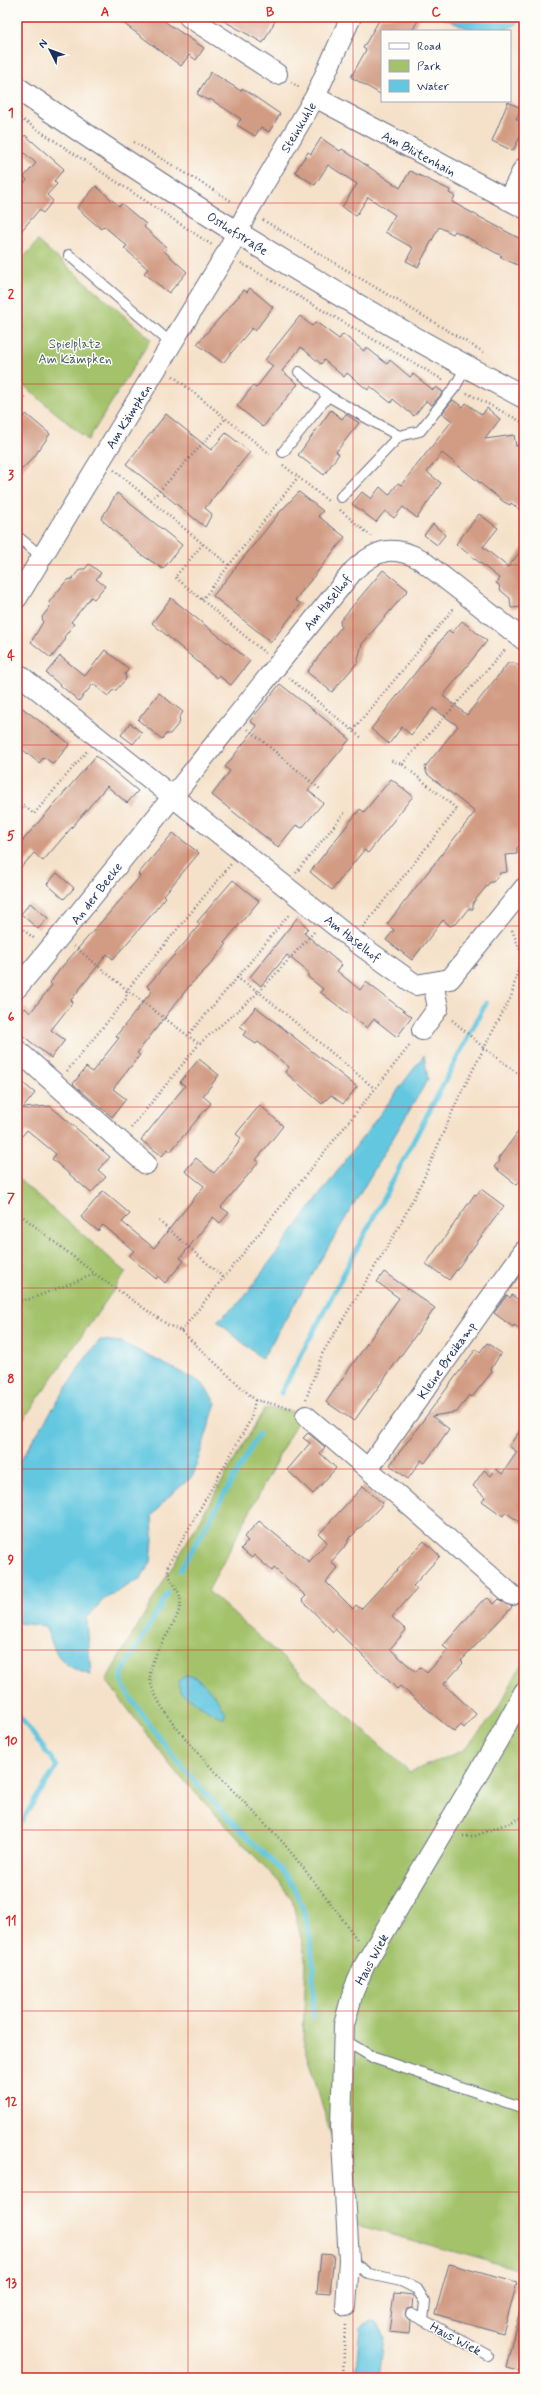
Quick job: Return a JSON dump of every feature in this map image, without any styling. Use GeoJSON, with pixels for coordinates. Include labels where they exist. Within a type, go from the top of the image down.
{"type":"FeatureCollection","features":[{"type":"Feature","properties":{"kind":"street"},"geometry":{"type":"LineString","coordinates":[[189,17],[277,74]]}},
{"type":"Feature","properties":{"kind":"street","name":"Steinkuhle"},"geometry":{"type":"LineString","coordinates":[[237,232],[315,97],[351,17]]}},
{"type":"Feature","properties":{"kind":"street","name":"Osthofstraße"},"geometry":{"type":"LineString","coordinates":[[24,81],[91,139],[237,232],[357,305],[466,367],[524,397]]}},
{"type":"Feature","properties":{"kind":"street","name":"Am Blütenhain"},"geometry":{"type":"LineString","coordinates":[[315,97],[516,204]]}},
{"type":"Feature","properties":{"kind":"street"},"geometry":{"type":"LineString","coordinates":[[516,204],[524,168]]}},
{"type":"Feature","properties":{"kind":"street","name":"Am Kämpken"},"geometry":{"type":"LineString","coordinates":[[17,598],[102,457],[173,345],[237,232]]}},
{"type":"Feature","properties":{"kind":"street","name":"Am Haselhof"},"geometry":{"type":"LineString","coordinates":[[173,796],[275,666],[354,570],[366,559],[392,550],[406,552],[420,559],[464,596],[521,638]]}},
{"type":"Feature","properties":{"kind":"street","name":"Am Haselhof"},"geometry":{"type":"LineString","coordinates":[[17,673],[353,940],[416,985],[450,979],[524,888]]}},
{"type":"Feature","properties":{"kind":"street","name":"An der Beeke"},"geometry":{"type":"LineString","coordinates":[[17,988],[62,935],[173,796]]}},
{"type":"Feature","properties":{"kind":"street"},"geometry":{"type":"LineString","coordinates":[[422,1030],[438,1008],[433,982]]}},
{"type":"Feature","properties":{"kind":"street"},"geometry":{"type":"LineString","coordinates":[[17,1050],[121,1140],[146,1164]]}},
{"type":"Feature","properties":{"kind":"street","name":"Kleine Breikamp"},"geometry":{"type":"LineString","coordinates":[[368,1469],[524,1251]]}},
{"type":"Feature","properties":{"kind":"street"},"geometry":{"type":"LineString","coordinates":[[302,1410],[512,1595]]}},
{"type":"Feature","properties":{"kind":"street","name":"Haus Wiek"},"geometry":{"type":"LineString","coordinates":[[346,2306],[349,2260],[341,2126],[344,2025],[353,1992],[371,1954],[445,1830],[524,1692]]}},
{"type":"Feature","properties":{"kind":"lane"},"geometry":{"type":"LineString","coordinates":[[69,255],[173,345]]}},
{"type":"Feature","properties":{"kind":"lane"},"geometry":{"type":"LineString","coordinates":[[341,497],[399,436],[420,431],[455,387],[466,367]]}},
{"type":"Feature","properties":{"kind":"lane"},"geometry":{"type":"LineString","coordinates":[[299,372],[328,396],[399,436]]}},
{"type":"Feature","properties":{"kind":"lane"},"geometry":{"type":"LineString","coordinates":[[283,452],[328,396]]}},
{"type":"Feature","properties":{"kind":"lane"},"geometry":{"type":"LineString","coordinates":[[17,536],[41,556]]}},
{"type":"Feature","properties":{"kind":"lane"},"geometry":{"type":"LineString","coordinates":[[344,2040],[374,2058],[524,2108]]}},
{"type":"Feature","properties":{"kind":"lane","name":"Haus Wiek"},"geometry":{"type":"LineString","coordinates":[[349,2260],[369,2274],[401,2281],[417,2289],[425,2302],[423,2320]]}},
{"type":"Feature","properties":{"kind":"lane","name":"Haus Wiek"},"geometry":{"type":"LineString","coordinates":[[411,2314],[488,2355]]}},
{"type":"Feature","properties":{"kind":"path"},"geometry":{"type":"LineString","coordinates":[[17,65],[24,81]]}},
{"type":"Feature","properties":{"kind":"path"},"geometry":{"type":"LineString","coordinates":[[277,74],[315,97]]}},
{"type":"Feature","properties":{"kind":"path"},"geometry":{"type":"LineString","coordinates":[[128,138],[491,356]]}},
{"type":"Feature","properties":{"kind":"path"},"geometry":{"type":"LineString","coordinates":[[17,407],[27,395]]}},
{"type":"Feature","properties":{"kind":"path"},"geometry":{"type":"LineString","coordinates":[[151,500],[226,418]]}},
{"type":"Feature","properties":{"kind":"path"},"geometry":{"type":"LineString","coordinates":[[102,457],[229,565]]}},
{"type":"Feature","properties":{"kind":"path"},"geometry":{"type":"LineString","coordinates":[[202,600],[298,477]]}},
{"type":"Feature","properties":{"kind":"path"},"geometry":{"type":"LineString","coordinates":[[203,544],[175,577],[266,653],[275,666],[362,739]]}},
{"type":"Feature","properties":{"kind":"path"},"geometry":{"type":"LineString","coordinates":[[353,730],[464,596]]}},
{"type":"Feature","properties":{"kind":"path"},"geometry":{"type":"LineString","coordinates":[[402,764],[521,638]]}},
{"type":"Feature","properties":{"kind":"path"},"geometry":{"type":"LineString","coordinates":[[234,717],[321,790]]}},
{"type":"Feature","properties":{"kind":"path"},"geometry":{"type":"LineString","coordinates":[[17,799],[34,814],[98,737]]}},
{"type":"Feature","properties":{"kind":"path"},"geometry":{"type":"LineString","coordinates":[[353,940],[457,809],[402,764],[389,760]]}},
{"type":"Feature","properties":{"kind":"path"},"geometry":{"type":"LineString","coordinates":[[17,814],[24,806]]}},
{"type":"Feature","properties":{"kind":"path"},"geometry":{"type":"LineString","coordinates":[[295,875],[346,812]]}},
{"type":"Feature","properties":{"kind":"path"},"geometry":{"type":"LineString","coordinates":[[57,1084],[126,998],[127,990],[242,851]]}},
{"type":"Feature","properties":{"kind":"path"},"geometry":{"type":"LineString","coordinates":[[188,1036],[238,978],[302,898]]}},
{"type":"Feature","properties":{"kind":"path"},"geometry":{"type":"LineString","coordinates":[[17,1212],[95,1274],[168,1324],[181,1331],[255,1400],[302,1410],[322,1354],[335,1330],[396,1232],[423,1180],[458,1101],[511,997],[522,955],[506,912]]}},
{"type":"Feature","properties":{"kind":"path"},"geometry":{"type":"LineString","coordinates":[[121,1140],[199,1044],[259,992],[327,918]]}},
{"type":"Feature","properties":{"kind":"path"},"geometry":{"type":"LineString","coordinates":[[17,924],[49,950]]}},
{"type":"Feature","properties":{"kind":"path"},"geometry":{"type":"LineString","coordinates":[[62,935],[127,990],[199,1044]]}},
{"type":"Feature","properties":{"kind":"path"},"geometry":{"type":"LineString","coordinates":[[238,978],[259,992],[374,1088]]}},
{"type":"Feature","properties":{"kind":"path"},"geometry":{"type":"LineString","coordinates":[[438,1008],[484,1048],[524,1078]]}},
{"type":"Feature","properties":{"kind":"path"},"geometry":{"type":"LineString","coordinates":[[181,1331],[374,1088],[422,1030]]}},
{"type":"Feature","properties":{"kind":"path"},"geometry":{"type":"LineString","coordinates":[[159,1221],[224,1278]]}},
{"type":"Feature","properties":{"kind":"path"},"geometry":{"type":"LineString","coordinates":[[17,1301],[30,1299],[95,1274]]}},
{"type":"Feature","properties":{"kind":"path"},"geometry":{"type":"LineString","coordinates":[[255,1400],[251,1419],[168,1565],[168,1576],[179,1594],[180,1608],[154,1661],[150,1676],[160,1701],[190,1744],[221,1779],[285,1845],[358,1941],[371,1954]]}},
{"type":"Feature","properties":{"kind":"path"},"geometry":{"type":"LineString","coordinates":[[445,1830],[457,1835],[475,1836],[524,1817]]}},
{"type":"Feature","properties":{"kind":"path"},"geometry":{"type":"LineString","coordinates":[[343,2378],[346,2306]]}},
{"type":"Feature","properties":{"kind":"green space","name":"Spielplatz Am Kämpken"},"geometry":{"type":"Polygon","coordinates":[[[38,241],[151,339],[88,440],[17,380],[17,265],[38,241]]]}},
{"type":"Feature","properties":{"kind":"green space"},"geometry":{"type":"Polygon","coordinates":[[[17,1178],[126,1272],[17,1429],[17,1178]]]}},
{"type":"Feature","properties":{"kind":"green space"},"geometry":{"type":"Polygon","coordinates":[[[265,1408],[291,1411],[300,1416],[208,1591],[410,1772],[464,1750],[497,1711],[524,1659],[524,2271],[357,2225],[303,2039],[306,1959],[292,1900],[280,1883],[173,1769],[106,1680],[265,1408]]]}},
{"type":"Feature","properties":{"kind":"water"},"geometry":{"type":"Polygon","coordinates":[[[441,17],[523,17],[514,25],[504,30],[478,30],[461,26],[441,17]]]}},
{"type":"Feature","properties":{"kind":"water"},"geometry":{"type":"Polygon","coordinates":[[[424,1055],[428,1079],[262,1359],[217,1321],[240,1302],[424,1055]]]}},
{"type":"Feature","properties":{"kind":"water"},"geometry":{"type":"Polygon","coordinates":[[[100,1340],[121,1342],[202,1383],[216,1403],[193,1476],[168,1497],[152,1516],[153,1538],[151,1562],[141,1578],[103,1600],[87,1618],[91,1675],[72,1667],[60,1658],[45,1626],[17,1623],[17,1465],[84,1360],[100,1340]]]}},
{"type":"Feature","properties":{"kind":"water"},"geometry":{"type":"Polygon","coordinates":[[[187,1675],[204,1684],[218,1701],[225,1713],[224,1718],[210,1711],[180,1691],[178,1681],[187,1675]]]}},
{"type":"Feature","properties":{"kind":"water"},"geometry":{"type":"Polygon","coordinates":[[[372,2321],[377,2323],[384,2338],[379,2378],[355,2378],[360,2328],[363,2324],[372,2321]]]}},
{"type":"Feature","properties":{"kind":"building"},"geometry":{"type":"Polygon","coordinates":[[[115,17],[158,17],[204,48],[196,60],[189,55],[181,66],[115,17]]]}},
{"type":"Feature","properties":{"kind":"building"},"geometry":{"type":"Polygon","coordinates":[[[217,17],[268,17],[275,21],[263,43],[217,17]]]}},
{"type":"Feature","properties":{"kind":"building"},"geometry":{"type":"Polygon","coordinates":[[[381,17],[420,17],[413,30],[381,30],[381,94],[351,77],[366,50],[363,48],[381,17]]]}},
{"type":"Feature","properties":{"kind":"building"},"geometry":{"type":"Polygon","coordinates":[[[211,72],[241,91],[242,88],[280,114],[269,132],[261,127],[255,136],[237,125],[241,119],[210,99],[209,101],[197,94],[211,72]]]}},
{"type":"Feature","properties":{"kind":"building"},"geometry":{"type":"Polygon","coordinates":[[[508,102],[521,108],[516,119],[524,123],[524,129],[513,151],[492,141],[508,102]]]}},
{"type":"Feature","properties":{"kind":"building"},"geometry":{"type":"Polygon","coordinates":[[[25,135],[64,169],[54,181],[57,184],[47,195],[53,201],[43,213],[39,210],[17,236],[17,191],[27,180],[24,177],[36,163],[17,147],[25,135]]]}},
{"type":"Feature","properties":{"kind":"building"},"geometry":{"type":"Polygon","coordinates":[[[321,138],[340,151],[342,149],[400,188],[410,171],[450,190],[449,193],[455,196],[452,202],[524,241],[524,268],[500,257],[502,256],[455,231],[453,234],[439,227],[418,267],[406,261],[413,248],[385,232],[395,215],[368,197],[356,216],[342,207],[357,184],[328,165],[315,185],[295,172],[308,152],[311,154],[321,138]]]}},
{"type":"Feature","properties":{"kind":"building"},"geometry":{"type":"Polygon","coordinates":[[[96,186],[119,206],[122,204],[146,224],[144,227],[167,248],[164,251],[187,272],[169,293],[144,273],[148,269],[124,248],[127,246],[104,226],[101,229],[77,208],[96,186]]]}},
{"type":"Feature","properties":{"kind":"building"},"geometry":{"type":"Polygon","coordinates":[[[250,288],[273,307],[255,331],[252,328],[223,363],[197,344],[244,290],[247,292],[250,288]]]}},
{"type":"Feature","properties":{"kind":"building"},"geometry":{"type":"Polygon","coordinates":[[[300,316],[312,326],[316,322],[339,339],[343,334],[364,351],[366,347],[387,364],[390,360],[410,377],[413,374],[433,390],[436,387],[443,392],[432,405],[426,401],[414,416],[393,399],[391,403],[370,386],[368,390],[347,373],[344,377],[324,360],[321,364],[301,347],[282,371],[298,384],[263,427],[237,406],[253,386],[256,388],[273,366],[265,360],[300,316]]]}},
{"type":"Feature","properties":{"kind":"building"},"geometry":{"type":"Polygon","coordinates":[[[453,400],[463,407],[466,403],[482,415],[487,408],[500,419],[485,439],[514,435],[516,446],[524,445],[524,513],[511,503],[510,505],[504,502],[442,453],[427,472],[441,483],[417,518],[403,507],[394,518],[385,511],[376,522],[352,504],[362,492],[371,499],[380,487],[389,495],[398,483],[401,485],[452,421],[442,413],[453,400]]]}},
{"type":"Feature","properties":{"kind":"building"},"geometry":{"type":"Polygon","coordinates":[[[331,410],[342,419],[346,414],[359,423],[336,452],[339,454],[324,475],[298,455],[331,410]]]}},
{"type":"Feature","properties":{"kind":"building"},"geometry":{"type":"Polygon","coordinates":[[[26,414],[50,434],[34,457],[17,474],[17,424],[26,414]]]}},
{"type":"Feature","properties":{"kind":"building"},"geometry":{"type":"Polygon","coordinates":[[[166,414],[211,450],[226,433],[250,452],[205,508],[212,514],[205,527],[126,464],[166,414]]]}},
{"type":"Feature","properties":{"kind":"building"},"geometry":{"type":"Polygon","coordinates":[[[299,492],[323,511],[318,516],[345,537],[295,600],[301,604],[271,642],[213,596],[279,513],[299,492]]]}},
{"type":"Feature","properties":{"kind":"building"},"geometry":{"type":"Polygon","coordinates":[[[117,493],[182,545],[163,569],[139,553],[101,519],[117,493]]]}},
{"type":"Feature","properties":{"kind":"building"},"geometry":{"type":"Polygon","coordinates":[[[479,514],[498,528],[483,547],[508,567],[524,547],[524,607],[511,608],[510,598],[500,590],[499,585],[496,583],[499,578],[456,544],[479,514]]]}},
{"type":"Feature","properties":{"kind":"building"},"geometry":{"type":"Polygon","coordinates":[[[433,524],[445,535],[437,545],[424,535],[433,524]]]}},
{"type":"Feature","properties":{"kind":"building"},"geometry":{"type":"Polygon","coordinates":[[[89,564],[101,573],[96,579],[105,586],[94,599],[91,597],[71,622],[74,624],[64,637],[66,639],[51,658],[31,642],[43,622],[42,617],[50,607],[49,602],[67,580],[72,579],[80,569],[85,569],[89,564]]]}},
{"type":"Feature","properties":{"kind":"building"},"geometry":{"type":"Polygon","coordinates":[[[383,570],[408,590],[362,644],[357,663],[332,692],[307,672],[341,627],[340,621],[383,570]]]}},
{"type":"Feature","properties":{"kind":"building"},"geometry":{"type":"Polygon","coordinates":[[[171,598],[250,661],[231,685],[219,676],[217,678],[152,623],[171,598]]]}},
{"type":"Feature","properties":{"kind":"building"},"geometry":{"type":"Polygon","coordinates":[[[462,621],[487,641],[443,696],[467,715],[508,663],[515,663],[524,670],[524,839],[517,848],[517,854],[505,855],[507,872],[500,873],[493,882],[490,882],[473,903],[473,909],[468,909],[457,923],[450,926],[443,920],[412,960],[386,940],[394,930],[387,924],[475,812],[427,774],[425,767],[458,726],[433,708],[411,735],[402,727],[389,744],[371,729],[449,630],[452,633],[462,621]]]}},
{"type":"Feature","properties":{"kind":"building"},"geometry":{"type":"Polygon","coordinates":[[[105,650],[129,669],[125,674],[126,679],[108,696],[93,684],[79,701],[46,673],[60,656],[85,676],[105,650]]]}},
{"type":"Feature","properties":{"kind":"building"},"geometry":{"type":"Polygon","coordinates":[[[280,684],[350,739],[308,790],[323,803],[302,828],[296,825],[278,847],[212,795],[230,771],[225,767],[257,726],[250,721],[280,684]]]}},
{"type":"Feature","properties":{"kind":"building"},"geometry":{"type":"Polygon","coordinates":[[[159,693],[183,712],[179,718],[180,722],[170,734],[166,734],[162,739],[138,720],[159,693]]]}},
{"type":"Feature","properties":{"kind":"building"},"geometry":{"type":"Polygon","coordinates":[[[17,704],[70,744],[53,764],[44,757],[39,763],[17,745],[17,704]]]}},
{"type":"Feature","properties":{"kind":"building"},"geometry":{"type":"Polygon","coordinates":[[[130,723],[142,733],[133,744],[121,735],[130,723]]]}},
{"type":"Feature","properties":{"kind":"building"},"geometry":{"type":"Polygon","coordinates":[[[96,756],[138,791],[127,803],[107,786],[43,861],[34,853],[17,872],[17,847],[96,756]]]}},
{"type":"Feature","properties":{"kind":"building"},"geometry":{"type":"Polygon","coordinates":[[[391,779],[413,796],[368,853],[364,850],[332,890],[310,872],[360,809],[364,812],[391,779]]]}},
{"type":"Feature","properties":{"kind":"building"},"geometry":{"type":"Polygon","coordinates":[[[173,833],[199,853],[164,895],[166,897],[149,918],[113,959],[107,954],[71,1000],[73,1002],[51,1030],[65,1040],[51,1058],[17,1031],[17,1018],[25,1008],[30,1013],[52,985],[50,983],[60,969],[123,897],[140,876],[138,874],[173,833]]]}},
{"type":"Feature","properties":{"kind":"building"},"geometry":{"type":"Polygon","coordinates":[[[57,873],[74,888],[64,899],[47,884],[57,873]]]}},
{"type":"Feature","properties":{"kind":"building"},"geometry":{"type":"Polygon","coordinates":[[[233,880],[259,901],[224,943],[226,945],[209,966],[190,985],[137,1053],[140,1055],[113,1089],[126,1099],[112,1117],[73,1084],[86,1067],[92,1072],[119,1038],[116,1036],[152,991],[147,986],[183,945],[200,924],[197,922],[233,880]]]}},
{"type":"Feature","properties":{"kind":"building"},"geometry":{"type":"Polygon","coordinates":[[[30,903],[48,918],[38,929],[21,914],[30,903]]]}},
{"type":"Feature","properties":{"kind":"building"},"geometry":{"type":"Polygon","coordinates":[[[297,918],[308,928],[304,933],[342,965],[337,971],[360,990],[366,982],[412,1017],[397,1037],[374,1019],[367,1028],[320,992],[323,989],[308,977],[308,972],[287,955],[261,986],[250,977],[297,918]]]}},
{"type":"Feature","properties":{"kind":"building"},"geometry":{"type":"Polygon","coordinates":[[[256,1007],[357,1087],[343,1104],[331,1095],[322,1104],[285,1072],[289,1067],[258,1042],[256,1044],[243,1035],[246,1031],[240,1026],[256,1007]]]}},
{"type":"Feature","properties":{"kind":"building"},"geometry":{"type":"Polygon","coordinates":[[[199,1059],[219,1075],[203,1096],[211,1103],[170,1152],[168,1149],[162,1156],[141,1140],[185,1086],[180,1082],[199,1059]]]}},
{"type":"Feature","properties":{"kind":"building"},"geometry":{"type":"Polygon","coordinates":[[[17,1078],[35,1093],[23,1108],[50,1106],[110,1157],[98,1170],[106,1177],[91,1193],[52,1159],[56,1154],[27,1130],[17,1142],[17,1078]]]}},
{"type":"Feature","properties":{"kind":"building"},"geometry":{"type":"Polygon","coordinates":[[[260,1105],[283,1126],[256,1160],[259,1162],[221,1207],[229,1213],[220,1223],[213,1217],[180,1258],[184,1261],[165,1283],[158,1276],[156,1279],[129,1256],[134,1251],[103,1225],[98,1231],[81,1217],[103,1191],[130,1214],[122,1222],[154,1248],[204,1186],[185,1171],[196,1158],[214,1173],[241,1138],[236,1134],[260,1105]]]}},
{"type":"Feature","properties":{"kind":"building"},"geometry":{"type":"Polygon","coordinates":[[[524,1124],[524,1176],[517,1185],[494,1167],[499,1161],[498,1159],[524,1124]]]}},
{"type":"Feature","properties":{"kind":"building"},"geometry":{"type":"Polygon","coordinates":[[[481,1189],[504,1206],[449,1280],[426,1264],[475,1194],[477,1195],[481,1189]]]}},
{"type":"Feature","properties":{"kind":"building"},"geometry":{"type":"Polygon","coordinates":[[[384,1272],[435,1308],[354,1421],[326,1402],[399,1298],[377,1282],[384,1272]]]}},
{"type":"Feature","properties":{"kind":"building"},"geometry":{"type":"Polygon","coordinates":[[[507,1295],[510,1298],[512,1295],[524,1304],[524,1332],[514,1325],[513,1327],[494,1313],[507,1295]]]}},
{"type":"Feature","properties":{"kind":"building"},"geometry":{"type":"Polygon","coordinates":[[[487,1343],[501,1353],[491,1369],[492,1372],[472,1397],[469,1395],[457,1412],[432,1416],[449,1429],[425,1463],[421,1460],[408,1479],[390,1465],[476,1349],[480,1352],[487,1343]]]}},
{"type":"Feature","properties":{"kind":"building"},"geometry":{"type":"Polygon","coordinates":[[[524,1425],[524,1525],[505,1512],[503,1516],[482,1501],[485,1497],[473,1486],[484,1470],[491,1476],[496,1469],[502,1474],[517,1452],[509,1446],[524,1425]]]}},
{"type":"Feature","properties":{"kind":"building"},"geometry":{"type":"Polygon","coordinates":[[[308,1433],[325,1447],[320,1453],[336,1468],[313,1494],[287,1470],[310,1443],[303,1438],[308,1433]]]}},
{"type":"Feature","properties":{"kind":"building"},"geometry":{"type":"Polygon","coordinates":[[[363,1486],[383,1504],[348,1540],[348,1543],[331,1562],[338,1568],[326,1582],[353,1609],[356,1605],[361,1609],[424,1541],[440,1556],[413,1586],[417,1589],[392,1617],[406,1630],[390,1649],[416,1672],[420,1667],[427,1673],[448,1650],[443,1646],[481,1602],[488,1598],[494,1604],[499,1599],[512,1607],[461,1661],[463,1663],[444,1684],[476,1714],[464,1728],[461,1725],[454,1732],[400,1686],[397,1689],[335,1629],[333,1632],[302,1600],[306,1596],[274,1568],[272,1571],[254,1555],[252,1558],[241,1549],[248,1541],[244,1537],[259,1521],[309,1562],[327,1542],[319,1534],[363,1486]]]}},
{"type":"Feature","properties":{"kind":"building"},"geometry":{"type":"Polygon","coordinates":[[[321,2254],[334,2255],[330,2293],[317,2292],[321,2254]]]}},
{"type":"Feature","properties":{"kind":"building"},"geometry":{"type":"Polygon","coordinates":[[[449,2264],[517,2283],[503,2333],[435,2314],[449,2264]]]}},
{"type":"Feature","properties":{"kind":"building"},"geometry":{"type":"Polygon","coordinates":[[[394,2293],[413,2295],[412,2308],[407,2309],[405,2314],[410,2321],[409,2334],[389,2332],[394,2293]]]}},
{"type":"Feature","properties":{"kind":"building"},"geometry":{"type":"Polygon","coordinates":[[[519,2313],[524,2313],[524,2356],[520,2371],[506,2368],[519,2313]]]}},
{"type":"Feature","properties":{"kind":"waterway"},"geometry":{"type":"LineString","coordinates":[[281,1393],[486,1003]]}},
{"type":"Feature","properties":{"kind":"waterway"},"geometry":{"type":"LineString","coordinates":[[180,1571],[259,1434]]}},
{"type":"Feature","properties":{"kind":"waterway"},"geometry":{"type":"LineString","coordinates":[[168,1593],[122,1673],[122,1684],[160,1739],[188,1774],[233,1823],[276,1865],[291,1883],[302,1907],[310,1938],[313,1969],[313,2017]]}},
{"type":"Feature","properties":{"kind":"waterway"},"geometry":{"type":"LineString","coordinates":[[17,1713],[57,1766],[17,1828]]}}]}
